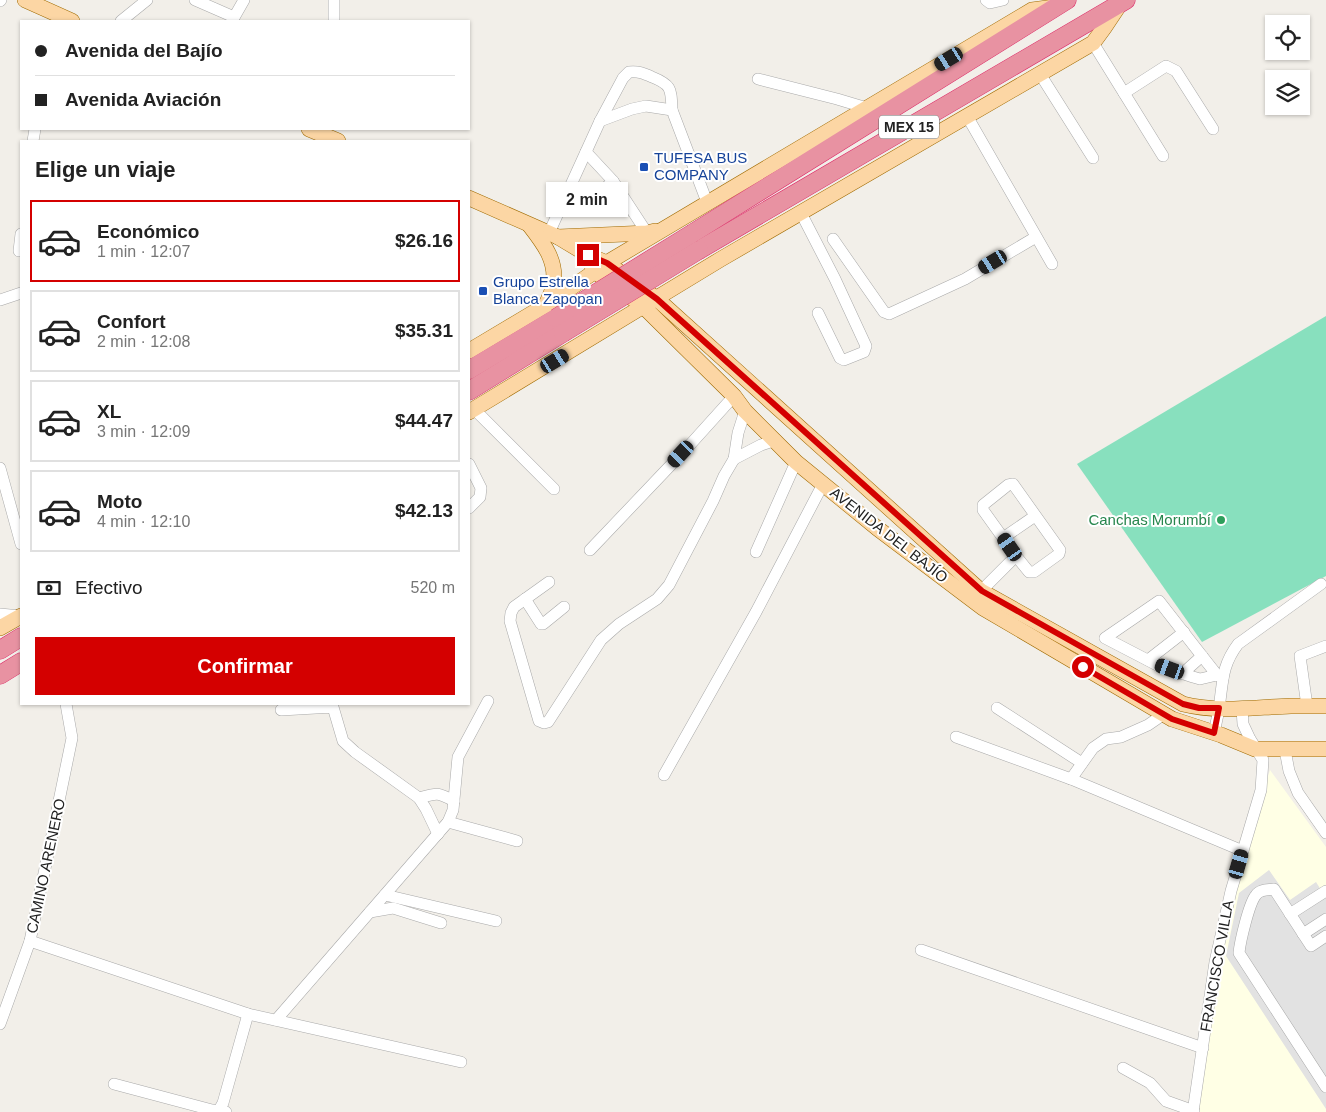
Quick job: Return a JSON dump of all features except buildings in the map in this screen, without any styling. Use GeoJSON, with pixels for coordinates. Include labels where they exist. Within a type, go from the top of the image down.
{"type":"FeatureCollection","features":[{"type":"Feature","properties":{"kind":"highway","name":"MEX 15"},"geometry":{"type":"LineString","coordinates":[[470,369],[555,319],[1123,2]]}},
{"type":"Feature","properties":{"kind":"highway","name":"MEX 15"},"geometry":{"type":"LineString","coordinates":[[696,241],[1062,3]]}},
{"type":"Feature","properties":{"kind":"highway","name":"MEX 15"},"geometry":{"type":"LineString","coordinates":[[470,390],[555,319]]}},
{"type":"Feature","properties":{"kind":"highway"},"geometry":{"type":"LineString","coordinates":[[0,650],[20,639]]}},
{"type":"Feature","properties":{"kind":"highway"},"geometry":{"type":"LineString","coordinates":[[0,675],[20,663]]}},
{"type":"Feature","properties":{"kind":"main road"},"geometry":{"type":"LineString","coordinates":[[25,0],[49,16],[67,20]]}},
{"type":"Feature","properties":{"kind":"main road"},"geometry":{"type":"LineString","coordinates":[[471,411],[721,259],[1093,43],[1123,2]]}},
{"type":"Feature","properties":{"kind":"main road"},"geometry":{"type":"LineString","coordinates":[[470,351],[555,319],[601,267],[654,231],[701,206],[1032,10],[1062,3]]}},
{"type":"Feature","properties":{"kind":"main road"},"geometry":{"type":"LineString","coordinates":[[317,130],[336,140]]}},
{"type":"Feature","properties":{"kind":"main road"},"geometry":{"type":"LineString","coordinates":[[470,198],[553,235],[588,255],[601,267]]}},
{"type":"Feature","properties":{"kind":"main road"},"geometry":{"type":"LineString","coordinates":[[701,206],[684,224],[682,231],[684,245],[690,252],[696,255],[721,259]]}},
{"type":"Feature","properties":{"kind":"main road"},"geometry":{"type":"LineString","coordinates":[[529,225],[549,252],[554,274],[555,319]]}},
{"type":"Feature","properties":{"kind":"main road"},"geometry":{"type":"LineString","coordinates":[[553,235],[654,231]]}},
{"type":"Feature","properties":{"kind":"main road","name":"AVENIDA DEL BAJÍO"},"geometry":{"type":"LineString","coordinates":[[601,267],[657,299],[982,591],[1183,704],[1199,708],[1242,709],[1326,706]]}},
{"type":"Feature","properties":{"kind":"main road","name":"AVENIDA DEL BAJÍO"},"geometry":{"type":"LineString","coordinates":[[601,267],[734,396],[745,411],[796,462],[877,528],[984,608],[1172,719],[1255,749],[1326,749]]}},
{"type":"Feature","properties":{"kind":"main road"},"geometry":{"type":"LineString","coordinates":[[555,319],[561,309],[570,317],[572,325],[571,351]]}},
{"type":"Feature","properties":{"kind":"main road"},"geometry":{"type":"LineString","coordinates":[[0,628],[20,617]]}},
{"type":"Feature","properties":{"kind":"street"},"geometry":{"type":"LineString","coordinates":[[195,0],[233,19],[244,0]]}},
{"type":"Feature","properties":{"kind":"street"},"geometry":{"type":"LineString","coordinates":[[334,0],[334,20]]}},
{"type":"Feature","properties":{"kind":"street"},"geometry":{"type":"LineString","coordinates":[[986,0],[990,3],[1003,0]]}},
{"type":"Feature","properties":{"kind":"street"},"geometry":{"type":"LineString","coordinates":[[122,20],[141,2]]}},
{"type":"Feature","properties":{"kind":"street"},"geometry":{"type":"LineString","coordinates":[[1093,43],[1162,156]]}},
{"type":"Feature","properties":{"kind":"street"},"geometry":{"type":"LineString","coordinates":[[1124,93],[1166,66],[1176,71],[1213,129]]}},
{"type":"Feature","properties":{"kind":"street"},"geometry":{"type":"LineString","coordinates":[[553,235],[560,208],[600,121],[623,78],[629,72],[639,71],[665,82],[669,88],[672,110],[701,206]]}},
{"type":"Feature","properties":{"kind":"street"},"geometry":{"type":"LineString","coordinates":[[1040,74],[1093,158]]}},
{"type":"Feature","properties":{"kind":"street"},"geometry":{"type":"LineString","coordinates":[[758,79],[867,108]]}},
{"type":"Feature","properties":{"kind":"street"},"geometry":{"type":"LineString","coordinates":[[600,121],[646,106],[672,110]]}},
{"type":"Feature","properties":{"kind":"street"},"geometry":{"type":"LineString","coordinates":[[967,116],[1052,264]]}},
{"type":"Feature","properties":{"kind":"street"},"geometry":{"type":"LineString","coordinates":[[586,152],[613,181],[654,231]]}},
{"type":"Feature","properties":{"kind":"street"},"geometry":{"type":"LineString","coordinates":[[560,208],[587,201],[599,194],[613,181]]}},
{"type":"Feature","properties":{"kind":"street"},"geometry":{"type":"LineString","coordinates":[[801,213],[835,279],[866,346],[864,352],[844,360],[840,358],[818,314]]}},
{"type":"Feature","properties":{"kind":"street"},"geometry":{"type":"LineString","coordinates":[[833,239],[884,312],[889,314],[965,279],[1036,237]]}},
{"type":"Feature","properties":{"kind":"street"},"geometry":{"type":"LineString","coordinates":[[19,251],[20,242]]}},
{"type":"Feature","properties":{"kind":"street"},"geometry":{"type":"LineString","coordinates":[[0,300],[20,293]]}},
{"type":"Feature","properties":{"kind":"street"},"geometry":{"type":"LineString","coordinates":[[590,550],[734,396]]}},
{"type":"Feature","properties":{"kind":"street"},"geometry":{"type":"LineString","coordinates":[[471,411],[554,489]]}},
{"type":"Feature","properties":{"kind":"street"},"geometry":{"type":"LineString","coordinates":[[549,582],[514,607],[511,612],[510,621],[539,721],[544,723],[548,722],[601,640],[619,624],[657,599],[668,585],[734,459],[738,433],[745,411]]}},
{"type":"Feature","properties":{"kind":"street"},"geometry":{"type":"LineString","coordinates":[[734,459],[761,445],[776,440]]}},
{"type":"Feature","properties":{"kind":"street"},"geometry":{"type":"LineString","coordinates":[[756,552],[796,462]]}},
{"type":"Feature","properties":{"kind":"street"},"geometry":{"type":"LineString","coordinates":[[470,466],[481,488],[480,498],[470,507]]}},
{"type":"Feature","properties":{"kind":"street"},"geometry":{"type":"LineString","coordinates":[[0,468],[20,540]]}},
{"type":"Feature","properties":{"kind":"street"},"geometry":{"type":"LineString","coordinates":[[664,775],[756,612],[823,484]]}},
{"type":"Feature","properties":{"kind":"street"},"geometry":{"type":"LineString","coordinates":[[1013,484],[1035,516],[1060,550],[1059,554],[1034,572],[1029,572],[983,510],[983,504],[1008,485],[1013,484]]}},
{"type":"Feature","properties":{"kind":"street"},"geometry":{"type":"LineString","coordinates":[[1003,538],[1035,516]]}},
{"type":"Feature","properties":{"kind":"street"},"geometry":{"type":"LineString","coordinates":[[982,591],[1016,556]]}},
{"type":"Feature","properties":{"kind":"street"},"geometry":{"type":"LineString","coordinates":[[1214,733],[1219,708],[1220,676],[1238,644],[1321,584]]}},
{"type":"Feature","properties":{"kind":"street"},"geometry":{"type":"LineString","coordinates":[[525,599],[541,624],[544,624],[564,607]]}},
{"type":"Feature","properties":{"kind":"street"},"geometry":{"type":"LineString","coordinates":[[1159,601],[1220,676],[1200,679],[1182,674],[1148,660],[1105,638],[1159,601]]}},
{"type":"Feature","properties":{"kind":"street"},"geometry":{"type":"LineString","coordinates":[[0,614],[20,616]]}},
{"type":"Feature","properties":{"kind":"street"},"geometry":{"type":"LineString","coordinates":[[1148,660],[1184,632]]}},
{"type":"Feature","properties":{"kind":"street"},"geometry":{"type":"LineString","coordinates":[[1307,706],[1300,656],[1326,646]]}},
{"type":"Feature","properties":{"kind":"street"},"geometry":{"type":"LineString","coordinates":[[1182,674],[1202,656]]}},
{"type":"Feature","properties":{"kind":"street"},"geometry":{"type":"LineString","coordinates":[[276,1020],[448,822],[453,810],[458,757],[488,701]]}},
{"type":"Feature","properties":{"kind":"street","name":"CAMINO ARENERO"},"geometry":{"type":"LineString","coordinates":[[0,1024],[30,941],[72,738],[66,705]]}},
{"type":"Feature","properties":{"kind":"street"},"geometry":{"type":"LineString","coordinates":[[281,710],[333,708],[343,741],[354,752],[419,798],[438,834]]}},
{"type":"Feature","properties":{"kind":"street"},"geometry":{"type":"LineString","coordinates":[[997,708],[1082,763]]}},
{"type":"Feature","properties":{"kind":"street","name":"FRANCISCO VILLA"},"geometry":{"type":"LineString","coordinates":[[1194,1111],[1215,962],[1231,891],[1260,790],[1263,760],[1255,749],[1243,724],[1242,709]]}},
{"type":"Feature","properties":{"kind":"street"},"geometry":{"type":"LineString","coordinates":[[1071,779],[1093,748],[1106,739],[1121,737],[1148,725],[1164,714]]}},
{"type":"Feature","properties":{"kind":"street"},"geometry":{"type":"LineString","coordinates":[[956,737],[1071,779],[1243,851]]}},
{"type":"Feature","properties":{"kind":"street"},"geometry":{"type":"LineString","coordinates":[[1285,750],[1289,771],[1298,793],[1326,833]]}},
{"type":"Feature","properties":{"kind":"street"},"geometry":{"type":"LineString","coordinates":[[419,798],[442,794],[454,801]]}},
{"type":"Feature","properties":{"kind":"street"},"geometry":{"type":"LineString","coordinates":[[448,822],[516,841]]}},
{"type":"Feature","properties":{"kind":"street"},"geometry":{"type":"LineString","coordinates":[[1326,936],[1311,946],[1274,889],[1263,890],[1256,894],[1252,904],[1240,943],[1239,953],[1326,1087]]}},
{"type":"Feature","properties":{"kind":"street"},"geometry":{"type":"LineString","coordinates":[[1290,914],[1326,891]]}},
{"type":"Feature","properties":{"kind":"street"},"geometry":{"type":"LineString","coordinates":[[385,895],[496,921]]}},
{"type":"Feature","properties":{"kind":"street"},"geometry":{"type":"LineString","coordinates":[[370,912],[393,908],[441,923]]}},
{"type":"Feature","properties":{"kind":"street"},"geometry":{"type":"LineString","coordinates":[[1303,934],[1326,919]]}},
{"type":"Feature","properties":{"kind":"street"},"geometry":{"type":"LineString","coordinates":[[30,941],[248,1014],[461,1062]]}},
{"type":"Feature","properties":{"kind":"street"},"geometry":{"type":"LineString","coordinates":[[921,950],[1203,1048]]}},
{"type":"Feature","properties":{"kind":"street"},"geometry":{"type":"LineString","coordinates":[[114,1084],[222,1111],[248,1014]]}},
{"type":"Feature","properties":{"kind":"street"},"geometry":{"type":"LineString","coordinates":[[1123,1068],[1150,1083],[1166,1101],[1194,1111]]}},
{"type":"Feature","properties":{"kind":"shaded area"},"geometry":{"type":"Polygon","coordinates":[[[1270,770],[1326,847],[1326,1112],[1197,1112],[1230,896],[1270,770]]]}},
{"type":"Feature","properties":{"kind":"shaded area"},"geometry":{"type":"Polygon","coordinates":[[[1269,870],[1290,900],[1316,882],[1326,898],[1326,1109],[1226,956],[1239,893],[1269,870]]]}},
{"type":"Feature","properties":{"kind":"green space","name":"Canchas Morumbí"},"geometry":{"type":"Polygon","coordinates":[[[1326,316],[1326,576],[1202,642],[1077,464],[1326,316]]]}},
{"type":"Feature","properties":{"kind":"place","name":"TUFESA BUS COMPANY"},"geometry":{"type":"Point","coordinates":[644,167]}},
{"type":"Feature","properties":{"kind":"place","name":"Grupo Estrella Blanca Zapopan"},"geometry":{"type":"Point","coordinates":[483,291]}},
{"type":"Feature","properties":{"kind":"place","name":"Canchas Morumbí"},"geometry":{"type":"Point","coordinates":[1221,520]}},
{"type":"Feature","properties":{"kind":"route"},"geometry":{"type":"LineString","coordinates":[[588,255],[607,263],[657,299],[982,591],[1183,704],[1199,708],[1219,708],[1214,733],[1172,719],[1083,667]]}}]}
